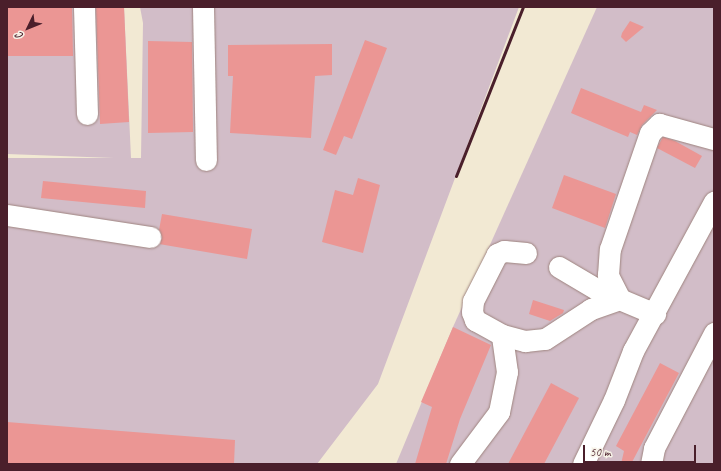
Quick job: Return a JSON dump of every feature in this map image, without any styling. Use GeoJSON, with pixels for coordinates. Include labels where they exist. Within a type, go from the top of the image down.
{"type":"FeatureCollection","features":[{"type":"Feature","properties":{"kind":"lane"},"geometry":{"type":"LineString","coordinates":[[84,7],[87,114]]}},
{"type":"Feature","properties":{"kind":"lane"},"geometry":{"type":"LineString","coordinates":[[204,7],[206,160]]}},
{"type":"Feature","properties":{"kind":"lane"},"geometry":{"type":"LineString","coordinates":[[620,299],[608,275],[610,249],[650,133],[659,124],[714,139]]}},
{"type":"Feature","properties":{"kind":"lane"},"geometry":{"type":"LineString","coordinates":[[583,464],[614,400],[633,351],[714,202]]}},
{"type":"Feature","properties":{"kind":"lane"},"geometry":{"type":"LineString","coordinates":[[7,216],[150,237]]}},
{"type":"Feature","properties":{"kind":"lane"},"geometry":{"type":"LineString","coordinates":[[526,253],[504,251],[497,254],[473,301],[472,312],[475,320],[502,335],[525,341],[544,339],[591,309],[620,299]]}},
{"type":"Feature","properties":{"kind":"lane"},"geometry":{"type":"LineString","coordinates":[[559,268],[598,290],[654,314]]}},
{"type":"Feature","properties":{"kind":"lane"},"geometry":{"type":"LineString","coordinates":[[651,464],[654,448],[714,333]]}},
{"type":"Feature","properties":{"kind":"lane"},"geometry":{"type":"LineString","coordinates":[[460,464],[499,412],[507,372],[502,335]]}},
{"type":"Feature","properties":{"kind":"shaded area"},"geometry":{"type":"Polygon","coordinates":[[[7,7],[124,7],[131,158],[141,158],[143,23],[140,7],[519,7],[378,384],[317,464],[7,464],[7,158],[114,158],[7,154],[7,7]]]}},
{"type":"Feature","properties":{"kind":"shaded area"},"geometry":{"type":"Polygon","coordinates":[[[597,7],[714,7],[714,464],[396,464],[453,327],[597,7]]]}},
{"type":"Feature","properties":{"kind":"building"},"geometry":{"type":"Polygon","coordinates":[[[7,7],[72,7],[73,56],[7,56],[7,7]]]}},
{"type":"Feature","properties":{"kind":"building"},"geometry":{"type":"Polygon","coordinates":[[[96,7],[124,7],[129,122],[100,124],[96,7]]]}},
{"type":"Feature","properties":{"kind":"building"},"geometry":{"type":"Polygon","coordinates":[[[630,21],[644,27],[626,42],[621,37],[630,21]]]}},
{"type":"Feature","properties":{"kind":"building"},"geometry":{"type":"Polygon","coordinates":[[[365,40],[387,48],[352,139],[344,136],[336,155],[323,150],[365,40]]]}},
{"type":"Feature","properties":{"kind":"building"},"geometry":{"type":"Polygon","coordinates":[[[148,41],[192,42],[193,132],[148,133],[148,41]]]}},
{"type":"Feature","properties":{"kind":"building"},"geometry":{"type":"Polygon","coordinates":[[[332,44],[332,75],[315,76],[311,138],[230,133],[233,76],[228,76],[228,45],[332,44]]]}},
{"type":"Feature","properties":{"kind":"building"},"geometry":{"type":"Polygon","coordinates":[[[581,88],[641,112],[644,105],[657,110],[642,125],[637,135],[630,132],[628,137],[571,113],[581,88]]]}},
{"type":"Feature","properties":{"kind":"building"},"geometry":{"type":"Polygon","coordinates":[[[663,137],[675,141],[702,156],[695,168],[657,148],[663,137]]]}},
{"type":"Feature","properties":{"kind":"building"},"geometry":{"type":"Polygon","coordinates":[[[564,175],[616,194],[605,228],[552,208],[564,175]]]}},
{"type":"Feature","properties":{"kind":"building"},"geometry":{"type":"Polygon","coordinates":[[[358,178],[380,185],[363,253],[322,242],[335,190],[353,195],[358,178]]]}},
{"type":"Feature","properties":{"kind":"building"},"geometry":{"type":"Polygon","coordinates":[[[43,181],[146,191],[145,208],[41,198],[43,181]]]}},
{"type":"Feature","properties":{"kind":"building"},"geometry":{"type":"Polygon","coordinates":[[[162,214],[252,229],[247,259],[159,244],[162,238],[159,230],[162,214]]]}},
{"type":"Feature","properties":{"kind":"building"},"geometry":{"type":"Polygon","coordinates":[[[533,300],[564,310],[563,313],[550,321],[529,314],[533,300]]]}},
{"type":"Feature","properties":{"kind":"building"},"geometry":{"type":"Polygon","coordinates":[[[453,327],[491,345],[460,419],[446,464],[415,464],[432,407],[421,402],[453,327]]]}},
{"type":"Feature","properties":{"kind":"building"},"geometry":{"type":"Polygon","coordinates":[[[660,363],[679,373],[631,464],[621,464],[624,451],[616,446],[660,363]]]}},
{"type":"Feature","properties":{"kind":"building"},"geometry":{"type":"Polygon","coordinates":[[[551,383],[579,398],[544,464],[508,464],[551,383]]]}},
{"type":"Feature","properties":{"kind":"building"},"geometry":{"type":"Polygon","coordinates":[[[7,422],[235,440],[234,464],[7,464],[7,422]]]}},
{"type":"Feature","properties":{"kind":"railway"},"geometry":{"type":"LineString","coordinates":[[456,176],[523,7]]}}]}
